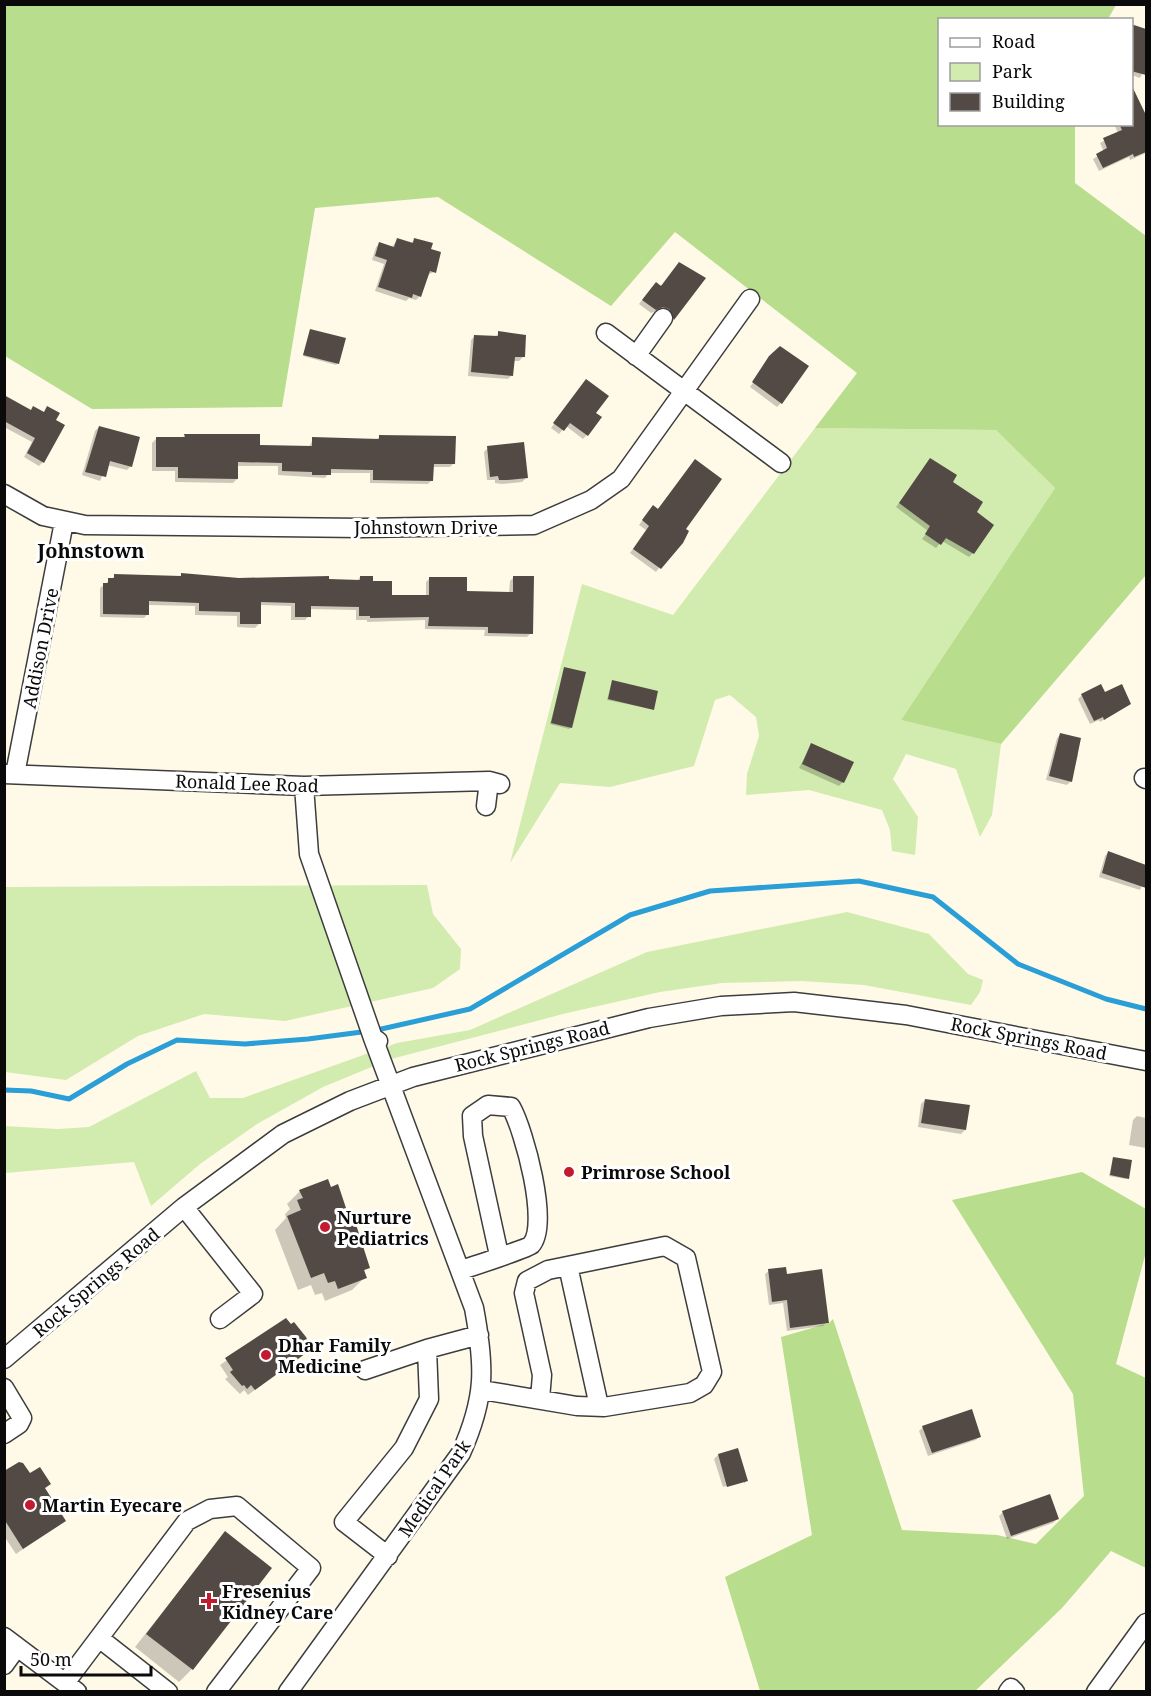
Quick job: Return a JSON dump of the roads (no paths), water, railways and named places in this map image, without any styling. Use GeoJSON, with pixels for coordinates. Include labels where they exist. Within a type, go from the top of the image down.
{"type":"FeatureCollection","features":[{"type":"Feature","properties":{"kind":"street","name":"Johnstown Drive"},"geometry":{"type":"LineString","coordinates":[[4,494],[43,516],[85,525],[354,528],[534,525],[591,500],[621,478],[750,299]]}},
{"type":"Feature","properties":{"kind":"street"},"geometry":{"type":"LineString","coordinates":[[636,356],[663,318]]}},
{"type":"Feature","properties":{"kind":"street"},"geometry":{"type":"LineString","coordinates":[[606,333],[781,463]]}},
{"type":"Feature","properties":{"kind":"street","name":"Addison Drive"},"geometry":{"type":"LineString","coordinates":[[10,774],[64,522]]}},
{"type":"Feature","properties":{"kind":"street","name":"Ronald Lee Road"},"geometry":{"type":"LineString","coordinates":[[10,774],[304,786],[495,783],[486,806]]}},
{"type":"Feature","properties":{"kind":"street","name":"Medical Park"},"geometry":{"type":"LineString","coordinates":[[288,1692],[461,1453],[474,1425],[482,1390],[483,1356],[474,1308],[461,1270],[389,1086],[376,1039],[309,854],[304,786]]}},
{"type":"Feature","properties":{"kind":"street","name":"Rock Springs Road"},"geometry":{"type":"LineString","coordinates":[[4,1359],[184,1207],[283,1134],[350,1101],[424,1074],[638,1020],[721,1006],[794,1002],[906,1015],[1146,1061]]}},
{"type":"Feature","properties":{"kind":"street"},"geometry":{"type":"LineString","coordinates":[[461,1270],[529,1248],[538,1235],[539,1209],[519,1122],[511,1107],[488,1106],[472,1116],[472,1136],[499,1256]]}},
{"type":"Feature","properties":{"kind":"street"},"geometry":{"type":"LineString","coordinates":[[184,1207],[253,1294],[220,1319]]}},
{"type":"Feature","properties":{"kind":"street"},"geometry":{"type":"LineString","coordinates":[[482,1390],[577,1406],[599,1406],[690,1393],[704,1385],[711,1372],[686,1258],[665,1246],[568,1266],[535,1275],[527,1281],[524,1293],[542,1375],[540,1399]]}},
{"type":"Feature","properties":{"kind":"street"},"geometry":{"type":"LineString","coordinates":[[568,1266],[599,1406]]}},
{"type":"Feature","properties":{"kind":"street"},"geometry":{"type":"LineString","coordinates":[[365,1370],[427,1349],[479,1335]]}},
{"type":"Feature","properties":{"kind":"street"},"geometry":{"type":"LineString","coordinates":[[388,1556],[344,1522],[404,1448],[429,1400],[427,1349]]}},
{"type":"Feature","properties":{"kind":"street"},"geometry":{"type":"LineString","coordinates":[[4,1388],[22,1418],[19,1424],[4,1434]]}},
{"type":"Feature","properties":{"kind":"street"},"geometry":{"type":"LineString","coordinates":[[4,1665],[11,1642],[71,1687],[99,1638],[187,1521],[210,1509],[237,1506],[311,1568],[216,1692]]}},
{"type":"Feature","properties":{"kind":"street"},"geometry":{"type":"LineString","coordinates":[[1096,1692],[1146,1623]]}},
{"type":"Feature","properties":{"kind":"street"},"geometry":{"type":"LineString","coordinates":[[99,1638],[168,1692]]}},
{"type":"Feature","properties":{"kind":"street"},"geometry":{"type":"LineString","coordinates":[[1008,1692],[1011,1688],[1015,1692]]}},
{"type":"Feature","properties":{"kind":"waterway"},"geometry":{"type":"LineString","coordinates":[[4,1090],[31,1091],[69,1099],[127,1064],[177,1040],[245,1044],[308,1039],[377,1030],[470,1009],[630,915],[710,891],[859,881],[933,897],[1018,964],[1106,999],[1146,1009]]}},
{"type":"Feature","properties":{"kind":"place","name":"Primrose School"},"geometry":{"type":"Point","coordinates":[569,1172]}},
{"type":"Feature","properties":{"kind":"place","name":"Nurture Pediatrics"},"geometry":{"type":"Point","coordinates":[325,1227]}},
{"type":"Feature","properties":{"kind":"place","name":"Dhar Family Medicine"},"geometry":{"type":"Point","coordinates":[266,1355]}},
{"type":"Feature","properties":{"kind":"place","name":"Martin Eyecare"},"geometry":{"type":"Point","coordinates":[30,1505]}},
{"type":"Feature","properties":{"kind":"place","name":"Fresenius Kidney Care"},"geometry":{"type":"Point","coordinates":[209,1601]}},
{"type":"Feature","properties":{"kind":"district","name":"Johnstown"},"geometry":{"type":"Point","coordinates":[91,550]}}]}
